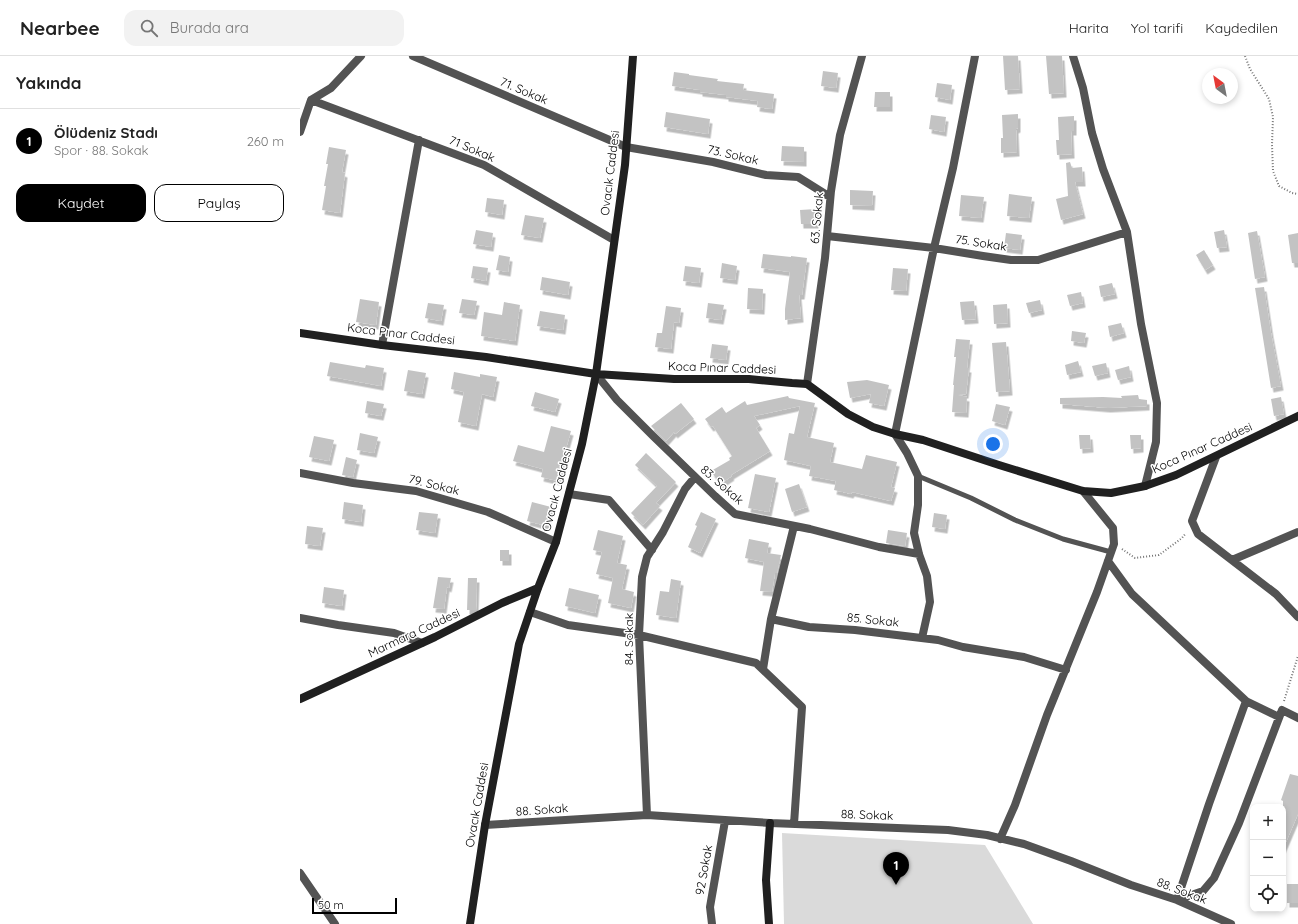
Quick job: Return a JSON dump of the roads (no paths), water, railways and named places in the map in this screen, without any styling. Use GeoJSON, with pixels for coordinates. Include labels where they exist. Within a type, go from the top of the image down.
{"type":"FeatureCollection","features":[{"type":"Feature","properties":{"kind":"street"},"geometry":{"type":"LineString","coordinates":[[300,132],[311,100],[331,88],[361,56]]}},
{"type":"Feature","properties":{"kind":"street","name":"71. Sokak"},"geometry":{"type":"LineString","coordinates":[[413,56],[626,147]]}},
{"type":"Feature","properties":{"kind":"street","name":"Ovacık Caddesi"},"geometry":{"type":"LineString","coordinates":[[470,924],[485,826],[519,644],[538,588],[556,542],[582,444],[596,374],[626,147],[633,56]]}},
{"type":"Feature","properties":{"kind":"street","name":"63. Sokak"},"geometry":{"type":"LineString","coordinates":[[807,384],[825,258],[830,197],[840,135],[862,56]]}},
{"type":"Feature","properties":{"kind":"street"},"geometry":{"type":"LineString","coordinates":[[922,638],[930,602],[927,576],[919,554],[914,533],[918,505],[918,476],[907,453],[895,434],[934,248],[953,168],[975,56]]}},
{"type":"Feature","properties":{"kind":"street"},"geometry":{"type":"LineString","coordinates":[[1073,56],[1083,88],[1092,133],[1103,169],[1127,232],[1141,324],[1157,403],[1156,442],[1146,486]]}},
{"type":"Feature","properties":{"kind":"street","name":"71 Sokak"},"geometry":{"type":"LineString","coordinates":[[311,100],[484,165],[614,240]]}},
{"type":"Feature","properties":{"kind":"street"},"geometry":{"type":"LineString","coordinates":[[382,344],[419,140]]}},
{"type":"Feature","properties":{"kind":"street","name":"73. Sokak"},"geometry":{"type":"LineString","coordinates":[[626,147],[713,162],[766,175],[798,177],[830,197]]}},
{"type":"Feature","properties":{"kind":"street","name":"75. Sokak"},"geometry":{"type":"LineString","coordinates":[[827,236],[934,248],[1011,260],[1038,260],[1127,232]]}},
{"type":"Feature","properties":{"kind":"street","name":"Koca Pınar Caddesi"},"geometry":{"type":"LineString","coordinates":[[300,333],[486,357],[596,374],[674,379],[749,379],[807,384],[848,414],[874,427],[895,434],[930,442],[1083,491],[1111,493],[1146,486],[1176,476],[1298,416]]}},
{"type":"Feature","properties":{"kind":"street","name":"83. Sokak"},"geometry":{"type":"LineString","coordinates":[[596,374],[617,400],[735,514],[794,526],[879,547],[919,554]]}},
{"type":"Feature","properties":{"kind":"street"},"geometry":{"type":"LineString","coordinates":[[1216,457],[1192,521],[1198,534],[1276,594],[1298,617]]}},
{"type":"Feature","properties":{"kind":"street","name":"79. Sokak"},"geometry":{"type":"LineString","coordinates":[[300,473],[353,483],[416,491],[488,512],[556,542]]}},
{"type":"Feature","properties":{"kind":"street","name":"84. Sokak"},"geometry":{"type":"LineString","coordinates":[[647,815],[639,635],[642,577],[647,557],[663,532],[685,489],[695,477]]}},
{"type":"Feature","properties":{"kind":"street"},"geometry":{"type":"LineString","coordinates":[[1000,838],[1015,805],[1047,716],[1114,544],[1113,528],[1083,491]]}},
{"type":"Feature","properties":{"kind":"street"},"geometry":{"type":"LineString","coordinates":[[569,494],[609,500],[652,550]]}},
{"type":"Feature","properties":{"kind":"street"},"geometry":{"type":"LineString","coordinates":[[763,669],[771,619],[794,526]]}},
{"type":"Feature","properties":{"kind":"street"},"geometry":{"type":"LineString","coordinates":[[1232,560],[1298,532]]}},
{"type":"Feature","properties":{"kind":"street"},"geometry":{"type":"LineString","coordinates":[[1108,561],[1132,594],[1246,701],[1298,718]]}},
{"type":"Feature","properties":{"kind":"street","name":"Marmara Caddesi"},"geometry":{"type":"LineString","coordinates":[[300,699],[422,643],[502,603],[538,588]]}},
{"type":"Feature","properties":{"kind":"street"},"geometry":{"type":"LineString","coordinates":[[530,612],[568,625],[639,635],[756,663],[802,707],[794,824]]}},
{"type":"Feature","properties":{"kind":"street"},"geometry":{"type":"LineString","coordinates":[[300,618],[394,633],[422,643]]}},
{"type":"Feature","properties":{"kind":"street","name":"85. Sokak"},"geometry":{"type":"LineString","coordinates":[[771,619],[808,628],[855,630],[938,640],[962,647],[1024,657],[1066,670]]}},
{"type":"Feature","properties":{"kind":"street"},"geometry":{"type":"LineString","coordinates":[[1177,900],[1209,804],[1246,701]]}},
{"type":"Feature","properties":{"kind":"street"},"geometry":{"type":"LineString","coordinates":[[1177,900],[1203,891],[1214,878],[1239,823],[1280,713]]}},
{"type":"Feature","properties":{"kind":"street","name":"88. Sokak"},"geometry":{"type":"LineString","coordinates":[[485,826],[647,815],[770,823],[948,830],[987,835],[1024,844],[1071,861],[1131,885],[1177,900],[1232,924]]}},
{"type":"Feature","properties":{"kind":"street","name":"92 Sokak"},"geometry":{"type":"LineString","coordinates":[[712,924],[710,906],[725,820]]}},
{"type":"Feature","properties":{"kind":"street"},"geometry":{"type":"LineString","coordinates":[[769,924],[766,880],[770,823]]}},
{"type":"Feature","properties":{"kind":"street"},"geometry":{"type":"LineString","coordinates":[[300,873],[335,924]]}},
{"type":"Feature","properties":{"kind":"lane"},"geometry":{"type":"LineString","coordinates":[[918,476],[971,498],[1015,520],[1063,540],[1111,552]]}},
{"type":"Feature","properties":{"kind":"place","name":"Ölüdeniz Stadı"},"geometry":{"type":"Point","coordinates":[896,885]}}]}
